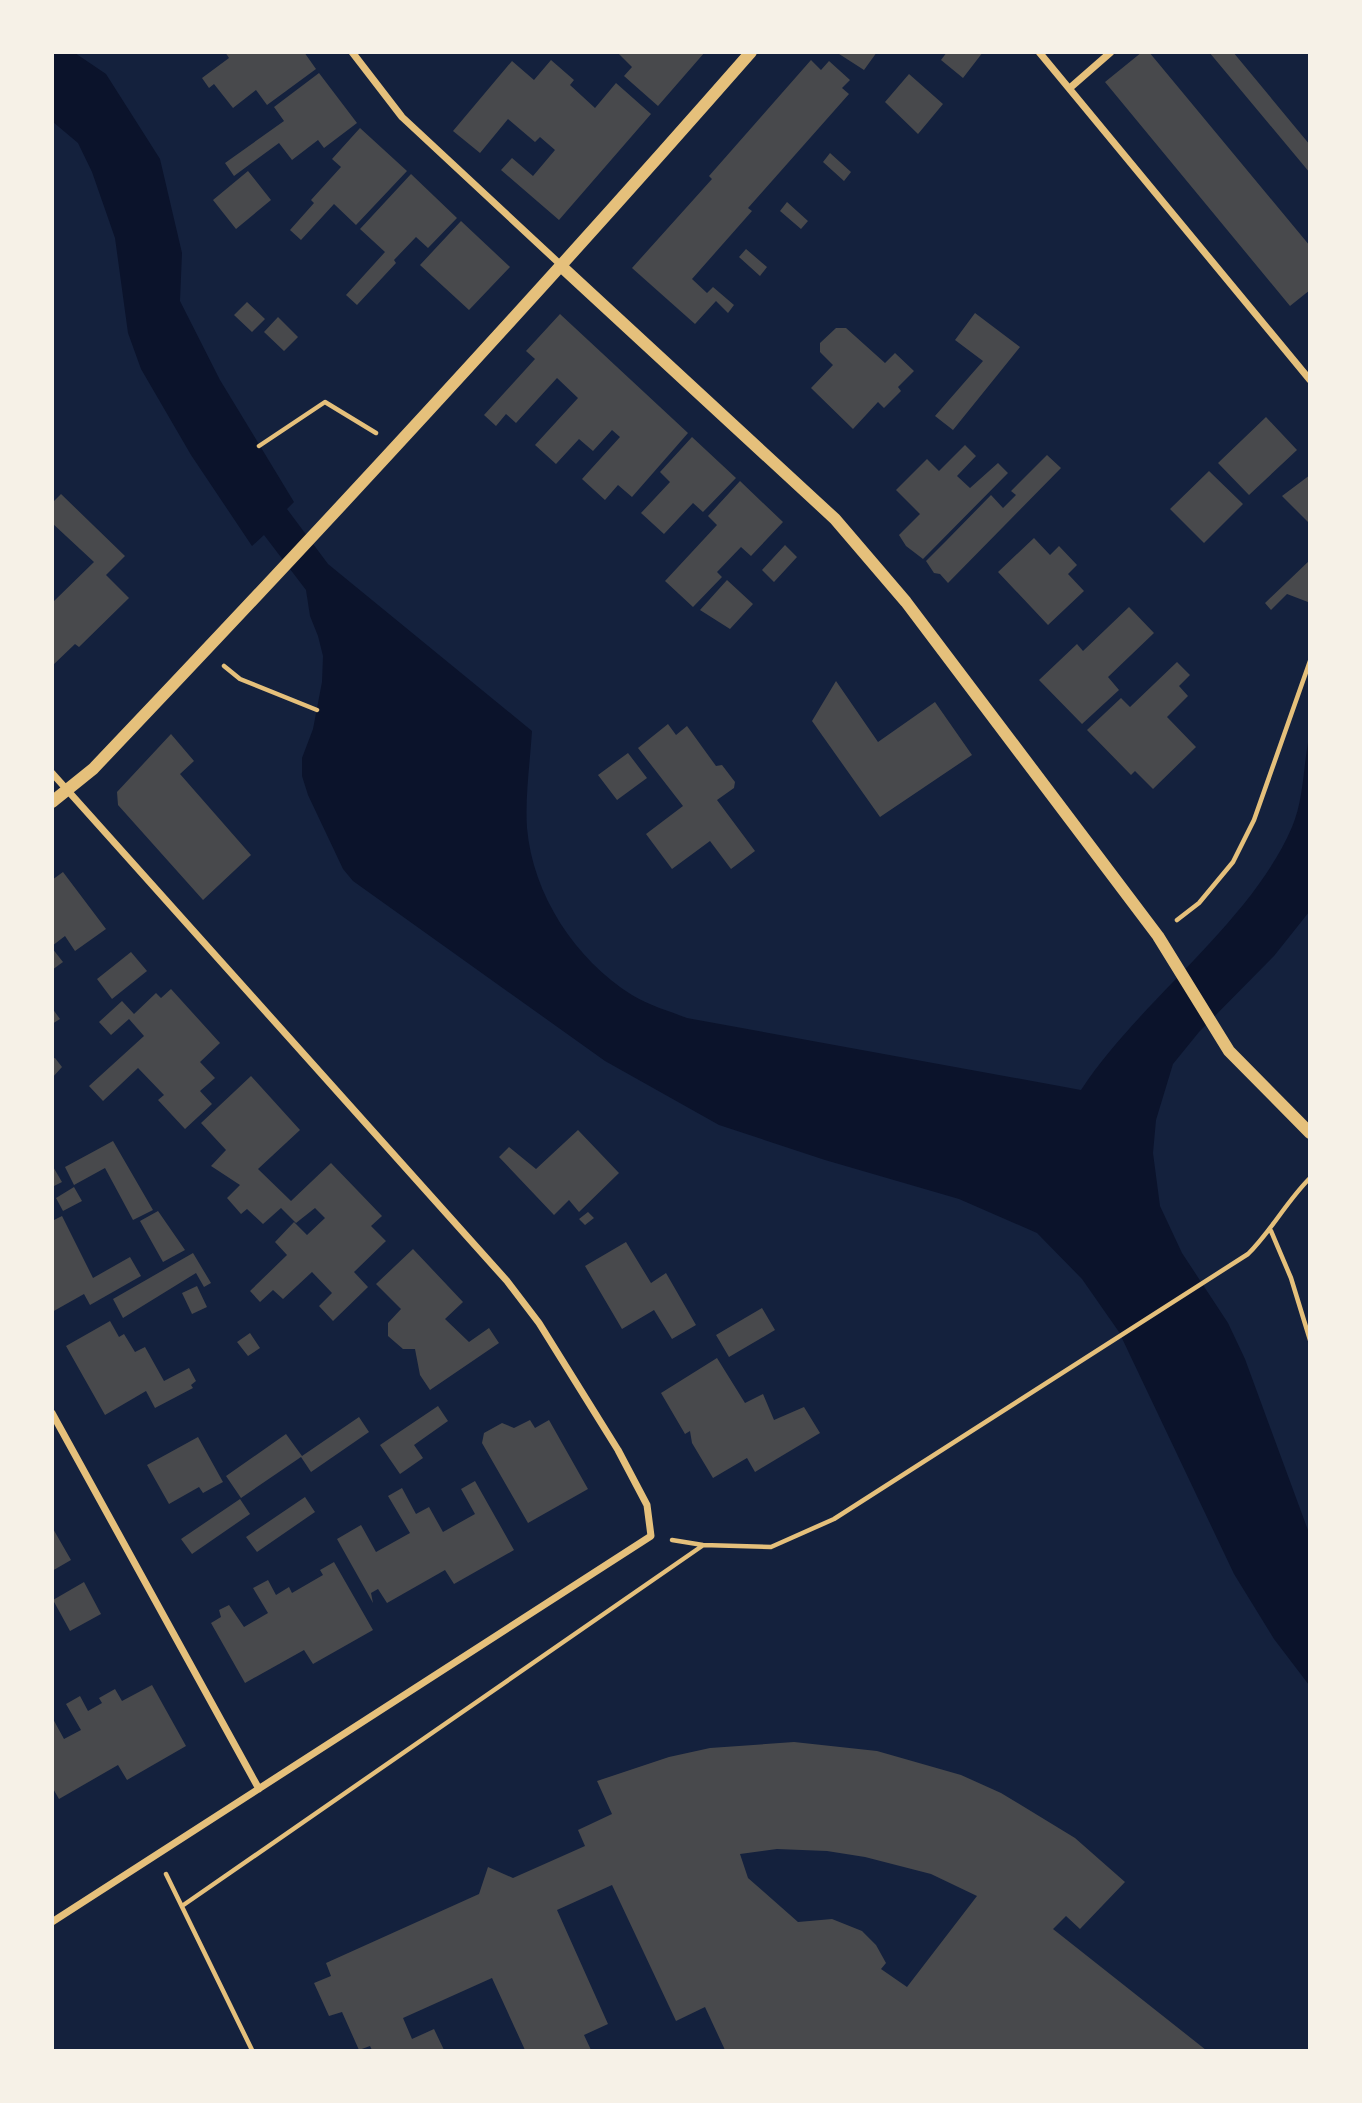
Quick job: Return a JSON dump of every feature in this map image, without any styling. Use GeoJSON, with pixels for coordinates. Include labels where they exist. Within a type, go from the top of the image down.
{"type":"FeatureCollection","features":[{"type":"Feature","properties":{"kind":"street"},"geometry":{"type":"LineString","coordinates":[[352,52],[402,117],[835,519],[906,601],[1158,936],[1229,1051],[1310,1133]]}},
{"type":"Feature","properties":{"kind":"street"},"geometry":{"type":"LineString","coordinates":[[52,802],[68,792],[398,446],[562,267],[751,52]]}},
{"type":"Feature","properties":{"kind":"street"},"geometry":{"type":"LineString","coordinates":[[1039,52],[1310,380]]}},
{"type":"Feature","properties":{"kind":"street"},"geometry":{"type":"LineString","coordinates":[[1071,88],[1111,52]]}},
{"type":"Feature","properties":{"kind":"street"},"geometry":{"type":"LineString","coordinates":[[52,773],[507,1280],[539,1323],[618,1450],[647,1505],[651,1536],[52,1922]]}},
{"type":"Feature","properties":{"kind":"street"},"geometry":{"type":"LineString","coordinates":[[52,1413],[259,1789]]}},
{"type":"Feature","properties":{"kind":"path"},"geometry":{"type":"LineString","coordinates":[[259,446],[325,402],[398,446]]}},
{"type":"Feature","properties":{"kind":"path"},"geometry":{"type":"LineString","coordinates":[[206,650],[240,680],[317,710]]}},
{"type":"Feature","properties":{"kind":"path"},"geometry":{"type":"LineString","coordinates":[[1158,936],[1199,903],[1233,862],[1254,820],[1310,661]]}},
{"type":"Feature","properties":{"kind":"path"},"geometry":{"type":"LineString","coordinates":[[651,1536],[703,1545],[771,1546],[834,1519],[1248,1254],[1271,1231],[1286,1202],[1310,1178]]}},
{"type":"Feature","properties":{"kind":"path"},"geometry":{"type":"LineString","coordinates":[[1271,1231],[1291,1278],[1310,1340]]}},
{"type":"Feature","properties":{"kind":"path"},"geometry":{"type":"LineString","coordinates":[[182,1906],[703,1545]]}},
{"type":"Feature","properties":{"kind":"path"},"geometry":{"type":"LineString","coordinates":[[156,1855],[252,2050]]}},
{"type":"Feature","properties":{"kind":"water"},"geometry":{"type":"Polygon","coordinates":[[[52,53],[75,53],[106,74],[160,159],[182,253],[180,301],[220,380],[294,502],[287,509],[328,564],[532,731],[527,828],[538,877],[560,923],[575,944],[611,980],[638,999],[687,1018],[1081,1090],[1133,1024],[1223,929],[1274,862],[1296,816],[1309,737],[1309,912],[1274,956],[1199,1032],[1173,1064],[1156,1120],[1153,1153],[1160,1206],[1182,1253],[1228,1323],[1245,1359],[1309,1533],[1309,1685],[1274,1639],[1234,1574],[1119,1332],[1082,1279],[1037,1233],[959,1199],[825,1160],[719,1125],[605,1061],[353,881],[343,869],[308,795],[302,776],[302,758],[313,729],[322,682],[323,656],[310,616],[306,590],[264,535],[252,546],[191,455],[141,369],[128,333],[115,238],[92,172],[78,143],[53,122],[52,53]]]}},
{"type":"Feature","properties":{"kind":"building"},"geometry":{"type":"Polygon","coordinates":[[[225,52],[304,52],[316,69],[267,105],[256,90],[233,108],[214,84],[209,88],[202,78],[229,58],[225,52]]]}},
{"type":"Feature","properties":{"kind":"building"},"geometry":{"type":"Polygon","coordinates":[[[617,52],[705,52],[658,106],[624,76],[632,67],[617,52]]]}},
{"type":"Feature","properties":{"kind":"building"},"geometry":{"type":"Polygon","coordinates":[[[836,52],[877,52],[864,70],[836,52]]]}},
{"type":"Feature","properties":{"kind":"building"},"geometry":{"type":"Polygon","coordinates":[[[947,52],[983,52],[963,78],[941,60],[947,52]]]}},
{"type":"Feature","properties":{"kind":"building"},"geometry":{"type":"Polygon","coordinates":[[[1142,52],[1149,52],[1310,246],[1310,290],[1290,306],[1105,82],[1142,52]]]}},
{"type":"Feature","properties":{"kind":"building"},"geometry":{"type":"Polygon","coordinates":[[[1209,52],[1233,52],[1310,145],[1310,173],[1209,52]]]}},
{"type":"Feature","properties":{"kind":"building"},"geometry":{"type":"Polygon","coordinates":[[[551,60],[574,80],[570,85],[595,108],[616,83],[651,114],[559,220],[501,170],[512,158],[533,176],[555,150],[540,137],[535,142],[508,119],[480,153],[453,131],[512,61],[534,80],[551,60]]]}},
{"type":"Feature","properties":{"kind":"building"},"geometry":{"type":"Polygon","coordinates":[[[811,60],[821,70],[829,61],[850,80],[842,88],[849,94],[748,208],[752,211],[692,279],[707,293],[713,287],[734,305],[728,313],[716,301],[695,324],[632,268],[712,179],[709,176],[811,60]]]}},
{"type":"Feature","properties":{"kind":"building"},"geometry":{"type":"Polygon","coordinates":[[[319,73],[357,123],[324,148],[318,140],[292,160],[279,143],[234,176],[225,163],[284,121],[274,107],[319,73]]]}},
{"type":"Feature","properties":{"kind":"building"},"geometry":{"type":"Polygon","coordinates":[[[909,74],[943,104],[918,134],[885,102],[909,74]]]}},
{"type":"Feature","properties":{"kind":"building"},"geometry":{"type":"Polygon","coordinates":[[[360,128],[407,171],[356,225],[334,204],[301,240],[290,230],[314,203],[311,200],[341,167],[332,159],[360,128]]]}},
{"type":"Feature","properties":{"kind":"building"},"geometry":{"type":"Polygon","coordinates":[[[830,153],[851,172],[844,181],[823,162],[830,153]]]}},
{"type":"Feature","properties":{"kind":"building"},"geometry":{"type":"Polygon","coordinates":[[[248,171],[271,200],[236,229],[213,200],[248,171]]]}},
{"type":"Feature","properties":{"kind":"building"},"geometry":{"type":"Polygon","coordinates":[[[411,174],[457,218],[428,248],[416,237],[357,305],[346,295],[385,252],[360,229],[411,174]]]}},
{"type":"Feature","properties":{"kind":"building"},"geometry":{"type":"Polygon","coordinates":[[[787,202],[808,221],[801,229],[780,211],[787,202]]]}},
{"type":"Feature","properties":{"kind":"building"},"geometry":{"type":"Polygon","coordinates":[[[461,221],[510,267],[469,310],[420,265],[461,221]]]}},
{"type":"Feature","properties":{"kind":"building"},"geometry":{"type":"Polygon","coordinates":[[[746,249],[767,267],[760,276],[739,257],[746,249]]]}},
{"type":"Feature","properties":{"kind":"building"},"geometry":{"type":"Polygon","coordinates":[[[247,302],[265,319],[252,332],[234,315],[247,302]]]}},
{"type":"Feature","properties":{"kind":"building"},"geometry":{"type":"Polygon","coordinates":[[[975,313],[1020,347],[953,430],[935,416],[983,361],[955,340],[975,313]]]}},
{"type":"Feature","properties":{"kind":"building"},"geometry":{"type":"Polygon","coordinates":[[[560,314],[688,433],[632,497],[618,485],[605,500],[582,479],[620,437],[612,430],[593,451],[579,439],[556,464],[535,445],[578,398],[557,378],[516,423],[506,414],[496,426],[484,415],[535,359],[526,351],[560,314]]]}},
{"type":"Feature","properties":{"kind":"building"},"geometry":{"type":"Polygon","coordinates":[[[278,317],[298,337],[284,351],[264,332],[278,317]]]}},
{"type":"Feature","properties":{"kind":"building"},"geometry":{"type":"Polygon","coordinates":[[[836,328],[846,328],[885,363],[895,353],[914,371],[898,387],[901,391],[884,408],[878,402],[853,429],[811,388],[833,365],[820,352],[820,343],[836,328]]]}},
{"type":"Feature","properties":{"kind":"building"},"geometry":{"type":"Polygon","coordinates":[[[1266,417],[1297,450],[1249,495],[1218,463],[1266,417]]]}},
{"type":"Feature","properties":{"kind":"building"},"geometry":{"type":"Polygon","coordinates":[[[692,437],[736,478],[703,512],[693,503],[664,534],[641,513],[670,482],[660,472],[692,437]]]}},
{"type":"Feature","properties":{"kind":"building"},"geometry":{"type":"Polygon","coordinates":[[[965,445],[976,456],[957,476],[970,488],[998,463],[1008,473],[923,559],[906,546],[899,535],[920,514],[896,490],[927,459],[939,471],[965,445]]]}},
{"type":"Feature","properties":{"kind":"building"},"geometry":{"type":"Polygon","coordinates":[[[1047,455],[1061,468],[948,583],[940,574],[934,573],[926,561],[991,495],[1003,508],[1016,495],[1011,491],[1047,455]]]}},
{"type":"Feature","properties":{"kind":"building"},"geometry":{"type":"Polygon","coordinates":[[[1209,471],[1243,504],[1204,543],[1170,509],[1209,471]]]}},
{"type":"Feature","properties":{"kind":"building"},"geometry":{"type":"Polygon","coordinates":[[[1310,475],[1310,524],[1282,496],[1310,475]]]}},
{"type":"Feature","properties":{"kind":"building"},"geometry":{"type":"Polygon","coordinates":[[[740,481],[783,522],[751,556],[741,547],[717,572],[722,577],[693,607],[665,581],[717,525],[708,516],[740,481]]]}},
{"type":"Feature","properties":{"kind":"building"},"geometry":{"type":"Polygon","coordinates":[[[61,494],[125,556],[106,575],[129,598],[79,647],[75,644],[52,666],[52,603],[94,562],[52,523],[52,503],[61,494]]]}},
{"type":"Feature","properties":{"kind":"building"},"geometry":{"type":"Polygon","coordinates":[[[1034,538],[1050,555],[1059,546],[1077,565],[1068,574],[1084,591],[1048,625],[998,572],[1034,538]]]}},
{"type":"Feature","properties":{"kind":"building"},"geometry":{"type":"Polygon","coordinates":[[[785,545],[797,557],[774,582],[762,570],[785,545]]]}},
{"type":"Feature","properties":{"kind":"building"},"geometry":{"type":"Polygon","coordinates":[[[1310,560],[1308,602],[1287,594],[1271,610],[1265,603],[1310,560]]]}},
{"type":"Feature","properties":{"kind":"building"},"geometry":{"type":"Polygon","coordinates":[[[727,580],[753,604],[730,629],[700,610],[727,580]]]}},
{"type":"Feature","properties":{"kind":"building"},"geometry":{"type":"Polygon","coordinates":[[[1129,607],[1154,633],[1108,677],[1119,690],[1082,724],[1039,680],[1077,644],[1083,651],[1129,607]]]}},
{"type":"Feature","properties":{"kind":"building"},"geometry":{"type":"Polygon","coordinates":[[[1177,662],[1190,675],[1179,686],[1188,696],[1167,717],[1196,747],[1153,789],[1135,771],[1131,775],[1087,730],[1121,698],[1130,707],[1177,662]]]}},
{"type":"Feature","properties":{"kind":"building"},"geometry":{"type":"Polygon","coordinates":[[[836,681],[878,742],[935,702],[972,755],[880,817],[812,721],[836,681]]]}},
{"type":"Feature","properties":{"kind":"building"},"geometry":{"type":"Polygon","coordinates":[[[668,724],[676,735],[687,726],[716,766],[722,765],[735,782],[734,788],[717,800],[755,851],[731,869],[710,841],[672,869],[646,834],[683,806],[638,748],[668,724]]]}},
{"type":"Feature","properties":{"kind":"building"},"geometry":{"type":"Polygon","coordinates":[[[171,734],[194,761],[180,774],[251,855],[203,900],[118,805],[117,792],[171,734]]]}},
{"type":"Feature","properties":{"kind":"building"},"geometry":{"type":"Polygon","coordinates":[[[628,753],[647,778],[617,800],[598,775],[628,753]]]}},
{"type":"Feature","properties":{"kind":"building"},"geometry":{"type":"Polygon","coordinates":[[[63,872],[106,929],[75,951],[65,936],[52,946],[52,880],[63,872]]]}},
{"type":"Feature","properties":{"kind":"building"},"geometry":{"type":"Polygon","coordinates":[[[52,948],[63,962],[52,970],[52,948]]]}},
{"type":"Feature","properties":{"kind":"building"},"geometry":{"type":"Polygon","coordinates":[[[131,952],[147,971],[112,999],[97,979],[131,952]]]}},
{"type":"Feature","properties":{"kind":"building"},"geometry":{"type":"Polygon","coordinates":[[[171,989],[220,1043],[200,1062],[215,1078],[200,1091],[212,1104],[185,1129],[158,1100],[164,1095],[138,1068],[103,1101],[89,1086],[144,1036],[129,1019],[111,1035],[99,1022],[122,1001],[134,1014],[156,993],[161,998],[171,989]]]}},
{"type":"Feature","properties":{"kind":"building"},"geometry":{"type":"Polygon","coordinates":[[[52,1008],[60,1019],[52,1024],[52,1008]]]}},
{"type":"Feature","properties":{"kind":"building"},"geometry":{"type":"Polygon","coordinates":[[[55,1058],[62,1067],[52,1078],[52,1059],[55,1058]]]}},
{"type":"Feature","properties":{"kind":"building"},"geometry":{"type":"Polygon","coordinates":[[[251,1076],[300,1130],[258,1169],[291,1201],[331,1163],[382,1216],[371,1226],[386,1241],[354,1272],[368,1287],[333,1321],[319,1306],[332,1293],[312,1272],[283,1299],[273,1290],[260,1302],[250,1291],[287,1255],[275,1242],[294,1222],[307,1235],[325,1218],[315,1208],[296,1223],[281,1208],[263,1224],[247,1209],[241,1214],[227,1198],[240,1185],[211,1166],[226,1150],[201,1123],[251,1076]]]}},
{"type":"Feature","properties":{"kind":"building"},"geometry":{"type":"Polygon","coordinates":[[[578,1130],[619,1173],[579,1212],[569,1200],[554,1215],[499,1157],[509,1147],[536,1169],[578,1130]]]}},
{"type":"Feature","properties":{"kind":"building"},"geometry":{"type":"Polygon","coordinates":[[[113,1141],[153,1210],[133,1220],[105,1168],[74,1185],[65,1167],[113,1141]]]}},
{"type":"Feature","properties":{"kind":"building"},"geometry":{"type":"Polygon","coordinates":[[[52,1165],[62,1182],[52,1187],[52,1165]]]}},
{"type":"Feature","properties":{"kind":"building"},"geometry":{"type":"Polygon","coordinates":[[[74,1187],[82,1201],[63,1211],[56,1198],[74,1187]]]}},
{"type":"Feature","properties":{"kind":"building"},"geometry":{"type":"Polygon","coordinates":[[[158,1211],[185,1250],[163,1262],[140,1221],[158,1211]]]}},
{"type":"Feature","properties":{"kind":"building"},"geometry":{"type":"Polygon","coordinates":[[[588,1212],[594,1218],[585,1225],[579,1219],[588,1212]]]}},
{"type":"Feature","properties":{"kind":"building"},"geometry":{"type":"Polygon","coordinates":[[[62,1216],[93,1278],[130,1257],[141,1276],[90,1305],[84,1294],[52,1312],[52,1221],[62,1216]]]}},
{"type":"Feature","properties":{"kind":"building"},"geometry":{"type":"Polygon","coordinates":[[[626,1242],[651,1283],[666,1273],[696,1325],[672,1339],[654,1310],[622,1329],[585,1266],[626,1242]]]}},
{"type":"Feature","properties":{"kind":"building"},"geometry":{"type":"Polygon","coordinates":[[[413,1249],[463,1302],[445,1319],[469,1342],[489,1328],[499,1343],[430,1390],[420,1375],[415,1349],[403,1349],[388,1336],[388,1323],[401,1309],[376,1284],[413,1249]]]}},
{"type":"Feature","properties":{"kind":"building"},"geometry":{"type":"Polygon","coordinates":[[[193,1253],[211,1283],[204,1287],[196,1273],[123,1318],[113,1299],[193,1253]]]}},
{"type":"Feature","properties":{"kind":"building"},"geometry":{"type":"Polygon","coordinates":[[[197,1286],[207,1307],[192,1314],[182,1293],[197,1286]]]}},
{"type":"Feature","properties":{"kind":"building"},"geometry":{"type":"Polygon","coordinates":[[[762,1308],[775,1330],[729,1357],[716,1335],[762,1308]]]}},
{"type":"Feature","properties":{"kind":"building"},"geometry":{"type":"Polygon","coordinates":[[[110,1321],[119,1337],[124,1334],[135,1352],[145,1347],[164,1381],[189,1368],[196,1381],[191,1385],[193,1388],[155,1408],[146,1391],[105,1415],[66,1346],[110,1321]]]}},
{"type":"Feature","properties":{"kind":"building"},"geometry":{"type":"Polygon","coordinates":[[[250,1333],[260,1348],[248,1356],[237,1342],[250,1333]]]}},
{"type":"Feature","properties":{"kind":"building"},"geometry":{"type":"Polygon","coordinates":[[[717,1358],[745,1403],[763,1394],[774,1420],[804,1407],[820,1433],[755,1472],[747,1458],[713,1478],[692,1443],[690,1431],[685,1434],[661,1393],[717,1358]]]}},
{"type":"Feature","properties":{"kind":"building"},"geometry":{"type":"Polygon","coordinates":[[[438,1406],[448,1421],[414,1445],[423,1458],[400,1474],[380,1445],[438,1406]]]}},
{"type":"Feature","properties":{"kind":"building"},"geometry":{"type":"Polygon","coordinates":[[[359,1417],[369,1432],[311,1472],[301,1457],[241,1498],[226,1476],[286,1434],[302,1456],[359,1417]]]}},
{"type":"Feature","properties":{"kind":"building"},"geometry":{"type":"Polygon","coordinates":[[[530,1420],[535,1428],[549,1420],[588,1489],[528,1523],[482,1443],[484,1433],[502,1423],[514,1428],[530,1420]]]}},
{"type":"Feature","properties":{"kind":"building"},"geometry":{"type":"Polygon","coordinates":[[[198,1437],[223,1482],[203,1493],[199,1487],[169,1504],[147,1465],[198,1437]]]}},
{"type":"Feature","properties":{"kind":"building"},"geometry":{"type":"Polygon","coordinates":[[[475,1481],[514,1550],[454,1584],[445,1570],[387,1603],[378,1589],[371,1593],[373,1603],[337,1539],[361,1525],[376,1552],[410,1533],[388,1496],[402,1488],[416,1514],[429,1507],[443,1532],[475,1514],[461,1489],[475,1481]]]}},
{"type":"Feature","properties":{"kind":"building"},"geometry":{"type":"Polygon","coordinates":[[[305,1497],[315,1512],[257,1552],[246,1537],[305,1497]]]}},
{"type":"Feature","properties":{"kind":"building"},"geometry":{"type":"Polygon","coordinates":[[[240,1499],[250,1514],[192,1554],[181,1539],[240,1499]]]}},
{"type":"Feature","properties":{"kind":"building"},"geometry":{"type":"Polygon","coordinates":[[[52,1527],[71,1560],[52,1571],[52,1527]]]}},
{"type":"Feature","properties":{"kind":"building"},"geometry":{"type":"Polygon","coordinates":[[[334,1562],[373,1630],[313,1664],[304,1650],[245,1683],[211,1623],[221,1617],[219,1610],[229,1605],[244,1627],[268,1613],[253,1588],[268,1580],[276,1595],[289,1587],[292,1593],[323,1575],[320,1570],[334,1562]]]}},
{"type":"Feature","properties":{"kind":"building"},"geometry":{"type":"Polygon","coordinates":[[[84,1582],[101,1614],[70,1631],[53,1600],[84,1582]]]}},
{"type":"Feature","properties":{"kind":"building"},"geometry":{"type":"Polygon","coordinates":[[[152,1685],[186,1746],[127,1780],[118,1765],[59,1799],[52,1787],[52,1717],[64,1739],[81,1730],[66,1704],[80,1696],[88,1711],[102,1703],[99,1698],[115,1689],[122,1701],[152,1685]]]}},
{"type":"Feature","properties":{"kind":"building"},"geometry":{"type":"Polygon","coordinates":[[[794,1742],[877,1751],[961,1775],[1001,1793],[1075,1838],[1125,1882],[1080,1929],[1066,1916],[1053,1929],[1206,2050],[725,2050],[705,2007],[676,2021],[612,1885],[557,1910],[608,2024],[584,2035],[591,2050],[525,2050],[492,1978],[403,2018],[412,2039],[434,2029],[444,2050],[372,2050],[370,2046],[359,2050],[342,2012],[329,2016],[314,1983],[331,1976],[326,1963],[479,1894],[488,1867],[513,1878],[585,1846],[578,1830],[612,1814],[597,1781],[669,1757],[710,1748],[794,1742]],[[777,1849],[740,1854],[748,1878],[798,1922],[832,1919],[862,1931],[876,1945],[886,1963],[881,1969],[907,1987],[977,1896],[931,1874],[865,1857],[827,1851],[777,1849]]]}}]}
